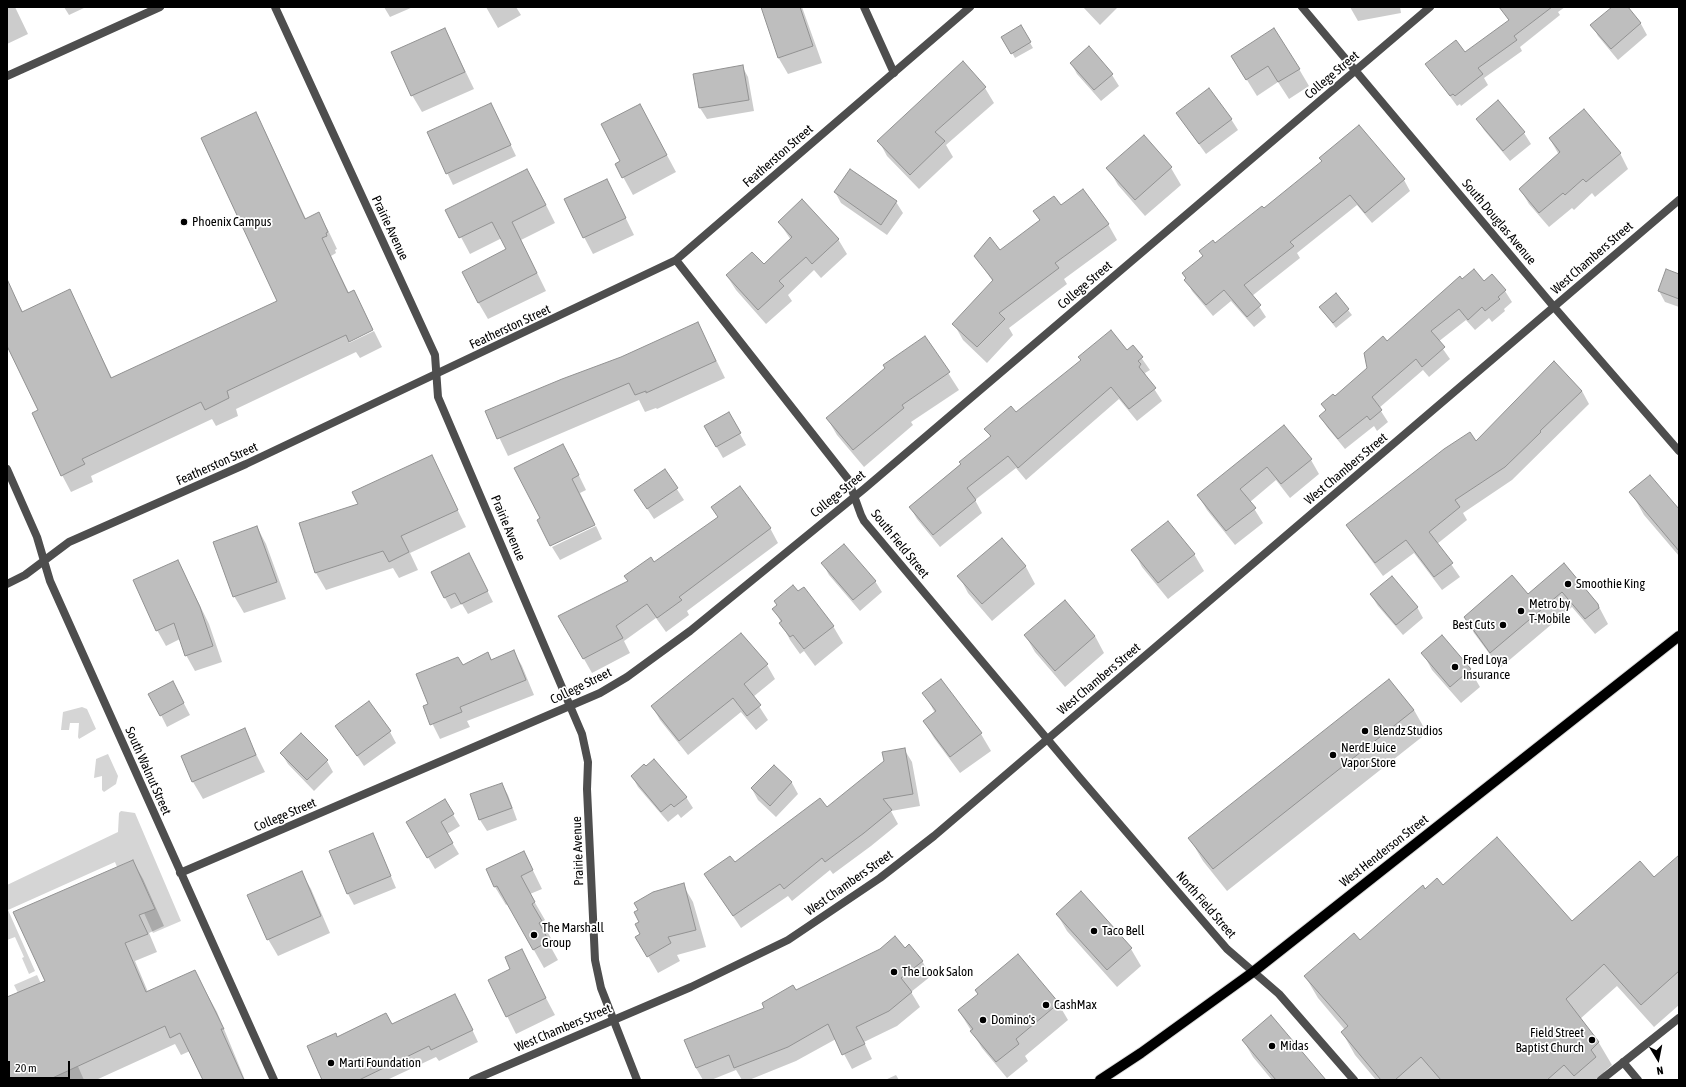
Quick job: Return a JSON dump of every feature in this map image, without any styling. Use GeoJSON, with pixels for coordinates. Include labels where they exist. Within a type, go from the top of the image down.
{"type":"FeatureCollection","features":[{"type":"Feature","properties":{"kind":"main road","name":"West Henderson Street"},"geometry":{"type":"LineString","coordinates":[[1100,1080],[1141,1053],[1253,972],[1679,636]]}},
{"type":"Feature","properties":{"kind":"street"},"geometry":{"type":"LineString","coordinates":[[7,76],[160,7]]}},
{"type":"Feature","properties":{"kind":"street","name":"Prairie Avenue"},"geometry":{"type":"LineString","coordinates":[[275,7],[435,355],[438,396],[571,705],[582,734],[588,762],[587,789],[595,960],[601,988],[612,1020],[637,1080]]}},
{"type":"Feature","properties":{"kind":"street"},"geometry":{"type":"LineString","coordinates":[[864,7],[894,73]]}},
{"type":"Feature","properties":{"kind":"street","name":"Featherston Street"},"geometry":{"type":"LineString","coordinates":[[7,584],[25,575],[69,542],[246,464],[676,260],[970,7]]}},
{"type":"Feature","properties":{"kind":"street","name":"South Douglas Avenue"},"geometry":{"type":"LineString","coordinates":[[1302,7],[1554,307],[1679,451]]}},
{"type":"Feature","properties":{"kind":"street","name":"College Street"},"geometry":{"type":"LineString","coordinates":[[180,873],[600,693],[627,677],[672,645],[854,497],[1430,7]]}},
{"type":"Feature","properties":{"kind":"street","name":"West Chambers Street"},"geometry":{"type":"LineString","coordinates":[[473,1080],[691,987],[788,940],[882,877],[934,836],[1679,200]]}},
{"type":"Feature","properties":{"kind":"street","name":"South Field Street"},"geometry":{"type":"LineString","coordinates":[[676,260],[848,479],[864,521],[1047,739]]}},
{"type":"Feature","properties":{"kind":"street","name":"South Walnut Street"},"geometry":{"type":"LineString","coordinates":[[7,469],[37,537],[50,581],[274,1080]]}},
{"type":"Feature","properties":{"kind":"street","name":"North Field Street"},"geometry":{"type":"LineString","coordinates":[[1047,739],[1227,949],[1279,994],[1354,1080]]}},
{"type":"Feature","properties":{"kind":"street"},"geometry":{"type":"LineString","coordinates":[[1601,1080],[1679,1018]]}},
{"type":"Feature","properties":{"kind":"street"},"geometry":{"type":"LineString","coordinates":[[1623,1062],[1638,1080]]}},
{"type":"Feature","properties":{"kind":"shaded area"},"geometry":{"type":"Polygon","coordinates":[[[82,707],[87,709],[96,729],[79,739],[79,723],[70,723],[69,730],[61,730],[63,712],[82,707]]]}},
{"type":"Feature","properties":{"kind":"shaded area"},"geometry":{"type":"Polygon","coordinates":[[[108,754],[118,776],[116,784],[104,792],[102,790],[102,776],[94,778],[96,759],[108,754]]]}},
{"type":"Feature","properties":{"kind":"shaded area"},"geometry":{"type":"Polygon","coordinates":[[[121,811],[135,813],[181,921],[153,933],[144,913],[155,908],[133,860],[117,867],[115,862],[8,910],[35,971],[29,974],[22,958],[24,957],[15,937],[7,940],[7,885],[118,832],[119,813],[121,811]]]}},
{"type":"Feature","properties":{"kind":"shaded area"},"geometry":{"type":"Polygon","coordinates":[[[37,975],[55,1015],[44,1019],[31,987],[18,993],[14,985],[37,975]]]}},
{"type":"Feature","properties":{"kind":"shaded area"},"geometry":{"type":"Polygon","coordinates":[[[57,1019],[84,1080],[55,1080],[54,1077],[67,1071],[46,1024],[57,1019]]]}},
{"type":"Feature","properties":{"kind":"building"},"geometry":{"type":"Polygon","coordinates":[[[761,7],[800,7],[813,46],[778,58],[761,7]]]}},
{"type":"Feature","properties":{"kind":"building"},"geometry":{"type":"Polygon","coordinates":[[[1499,7],[1552,7],[1514,36],[1517,40],[1478,68],[1483,74],[1455,96],[1453,94],[1450,96],[1425,64],[1456,40],[1465,52],[1509,20],[1499,7]]]}},
{"type":"Feature","properties":{"kind":"building"},"geometry":{"type":"Polygon","coordinates":[[[1612,7],[1628,7],[1641,23],[1611,49],[1590,25],[1612,7]]]}},
{"type":"Feature","properties":{"kind":"building"},"geometry":{"type":"Polygon","coordinates":[[[1021,25],[1031,42],[1011,54],[1001,37],[1021,25]]]}},
{"type":"Feature","properties":{"kind":"building"},"geometry":{"type":"Polygon","coordinates":[[[445,28],[465,72],[411,96],[391,52],[445,28]]]}},
{"type":"Feature","properties":{"kind":"building"},"geometry":{"type":"Polygon","coordinates":[[[1274,28],[1300,69],[1278,82],[1268,66],[1246,80],[1231,56],[1274,28]]]}},
{"type":"Feature","properties":{"kind":"building"},"geometry":{"type":"Polygon","coordinates":[[[1089,46],[1113,74],[1094,90],[1070,63],[1089,46]]]}},
{"type":"Feature","properties":{"kind":"building"},"geometry":{"type":"Polygon","coordinates":[[[963,61],[986,87],[935,132],[945,141],[910,175],[877,141],[963,61]]]}},
{"type":"Feature","properties":{"kind":"building"},"geometry":{"type":"Polygon","coordinates":[[[743,65],[749,100],[699,108],[693,74],[743,65]]]}},
{"type":"Feature","properties":{"kind":"building"},"geometry":{"type":"Polygon","coordinates":[[[1209,88],[1232,119],[1199,144],[1176,113],[1209,88]]]}},
{"type":"Feature","properties":{"kind":"building"},"geometry":{"type":"Polygon","coordinates":[[[1498,100],[1525,132],[1503,151],[1476,119],[1498,100]]]}},
{"type":"Feature","properties":{"kind":"building"},"geometry":{"type":"Polygon","coordinates":[[[491,103],[511,145],[446,174],[427,132],[491,103]]]}},
{"type":"Feature","properties":{"kind":"building"},"geometry":{"type":"Polygon","coordinates":[[[640,104],[667,155],[622,178],[615,164],[620,161],[601,124],[640,104]]]}},
{"type":"Feature","properties":{"kind":"building"},"geometry":{"type":"Polygon","coordinates":[[[1584,109],[1621,153],[1586,182],[1583,179],[1565,195],[1563,193],[1539,213],[1519,189],[1560,152],[1549,138],[1584,109]]]}},
{"type":"Feature","properties":{"kind":"building"},"geometry":{"type":"Polygon","coordinates":[[[256,112],[305,219],[319,212],[328,232],[326,233],[327,236],[322,238],[348,293],[354,290],[373,330],[349,342],[346,335],[227,391],[229,398],[205,410],[201,402],[82,459],[85,464],[61,476],[32,413],[38,410],[7,346],[7,279],[22,312],[70,289],[111,378],[277,301],[201,138],[256,112]]]}},
{"type":"Feature","properties":{"kind":"building"},"geometry":{"type":"Polygon","coordinates":[[[1359,125],[1405,179],[1365,213],[1350,195],[1290,242],[1294,246],[1244,285],[1261,305],[1247,317],[1224,290],[1206,305],[1184,280],[1186,278],[1182,273],[1203,256],[1199,251],[1213,240],[1215,243],[1262,206],[1264,208],[1322,161],[1319,158],[1359,125]]]}},
{"type":"Feature","properties":{"kind":"building"},"geometry":{"type":"Polygon","coordinates":[[[1144,135],[1172,167],[1135,200],[1106,168],[1144,135]]]}},
{"type":"Feature","properties":{"kind":"building"},"geometry":{"type":"Polygon","coordinates":[[[527,169],[546,205],[512,222],[537,273],[478,303],[462,272],[506,249],[492,222],[459,238],[445,210],[527,169]]]}},
{"type":"Feature","properties":{"kind":"building"},"geometry":{"type":"Polygon","coordinates":[[[850,169],[897,201],[881,225],[834,192],[850,169]]]}},
{"type":"Feature","properties":{"kind":"building"},"geometry":{"type":"Polygon","coordinates":[[[607,179],[626,218],[583,238],[564,199],[607,179]]]}},
{"type":"Feature","properties":{"kind":"building"},"geometry":{"type":"Polygon","coordinates":[[[1083,189],[1109,224],[1055,263],[1059,268],[999,313],[1005,319],[977,347],[952,324],[993,280],[974,256],[990,237],[1000,250],[1040,220],[1033,211],[1054,196],[1061,205],[1083,189]]]}},
{"type":"Feature","properties":{"kind":"building"},"geometry":{"type":"Polygon","coordinates":[[[802,199],[839,239],[812,264],[806,257],[779,281],[784,286],[758,310],[726,275],[752,252],[764,264],[792,237],[778,222],[802,199]]]}},
{"type":"Feature","properties":{"kind":"building"},"geometry":{"type":"Polygon","coordinates":[[[1474,269],[1484,281],[1492,274],[1506,290],[1498,297],[1500,299],[1485,311],[1482,307],[1468,320],[1459,309],[1431,331],[1445,347],[1422,367],[1416,359],[1372,397],[1382,410],[1370,420],[1367,416],[1338,439],[1319,416],[1326,410],[1321,404],[1333,394],[1335,396],[1367,368],[1364,353],[1383,336],[1387,341],[1460,276],[1462,279],[1474,269]]]}},
{"type":"Feature","properties":{"kind":"building"},"geometry":{"type":"Polygon","coordinates":[[[1666,269],[1679,274],[1679,299],[1658,291],[1666,269]]]}},
{"type":"Feature","properties":{"kind":"building"},"geometry":{"type":"Polygon","coordinates":[[[1336,293],[1349,309],[1333,323],[1319,307],[1336,293]]]}},
{"type":"Feature","properties":{"kind":"building"},"geometry":{"type":"Polygon","coordinates":[[[698,322],[716,361],[646,393],[646,391],[635,395],[629,383],[497,439],[485,411],[562,379],[621,357],[698,322]]]}},
{"type":"Feature","properties":{"kind":"building"},"geometry":{"type":"Polygon","coordinates":[[[1111,330],[1127,350],[1133,345],[1143,357],[1138,361],[1141,364],[1139,367],[1156,388],[1129,409],[1111,387],[1018,468],[1008,456],[967,488],[976,500],[933,535],[909,507],[961,464],[959,462],[991,436],[984,429],[1011,406],[1016,412],[1081,360],[1078,357],[1111,330]]]}},
{"type":"Feature","properties":{"kind":"building"},"geometry":{"type":"Polygon","coordinates":[[[925,336],[950,372],[902,405],[904,408],[853,450],[826,418],[885,368],[883,365],[925,336]]]}},
{"type":"Feature","properties":{"kind":"building"},"geometry":{"type":"Polygon","coordinates":[[[1554,361],[1582,391],[1505,467],[1455,500],[1460,507],[1429,532],[1453,563],[1434,577],[1406,540],[1375,563],[1346,525],[1444,449],[1470,432],[1476,441],[1554,361]]]}},
{"type":"Feature","properties":{"kind":"building"},"geometry":{"type":"Polygon","coordinates":[[[729,412],[741,433],[716,447],[704,426],[729,412]]]}},
{"type":"Feature","properties":{"kind":"building"},"geometry":{"type":"Polygon","coordinates":[[[1284,425],[1312,459],[1281,484],[1267,467],[1240,489],[1256,508],[1226,531],[1197,495],[1284,425]]]}},
{"type":"Feature","properties":{"kind":"building"},"geometry":{"type":"Polygon","coordinates":[[[563,444],[579,475],[572,479],[595,525],[550,546],[537,520],[540,518],[514,468],[563,444]]]}},
{"type":"Feature","properties":{"kind":"building"},"geometry":{"type":"Polygon","coordinates":[[[432,455],[458,510],[401,536],[409,552],[389,562],[383,551],[315,573],[299,523],[358,504],[352,492],[432,455]]]}},
{"type":"Feature","properties":{"kind":"building"},"geometry":{"type":"Polygon","coordinates":[[[665,469],[678,488],[647,509],[634,490],[665,469]]]}},
{"type":"Feature","properties":{"kind":"building"},"geometry":{"type":"Polygon","coordinates":[[[1650,475],[1679,509],[1679,551],[1629,492],[1650,475]]]}},
{"type":"Feature","properties":{"kind":"building"},"geometry":{"type":"Polygon","coordinates":[[[740,486],[771,528],[679,597],[682,600],[657,618],[647,604],[616,626],[623,638],[583,659],[558,616],[628,581],[624,576],[651,557],[654,562],[718,517],[711,507],[740,486]]]}},
{"type":"Feature","properties":{"kind":"building"},"geometry":{"type":"Polygon","coordinates":[[[1168,521],[1195,554],[1158,583],[1131,550],[1168,521]]]}},
{"type":"Feature","properties":{"kind":"building"},"geometry":{"type":"Polygon","coordinates":[[[257,526],[277,582],[233,597],[213,542],[257,526]]]}},
{"type":"Feature","properties":{"kind":"building"},"geometry":{"type":"Polygon","coordinates":[[[1002,538],[1026,566],[982,604],[957,576],[1002,538]]]}},
{"type":"Feature","properties":{"kind":"building"},"geometry":{"type":"Polygon","coordinates":[[[844,544],[876,581],[853,600],[821,563],[844,544]]]}},
{"type":"Feature","properties":{"kind":"building"},"geometry":{"type":"Polygon","coordinates":[[[469,553],[488,591],[461,604],[455,593],[444,598],[431,572],[469,553]]]}},
{"type":"Feature","properties":{"kind":"building"},"geometry":{"type":"Polygon","coordinates":[[[178,560],[200,607],[213,646],[185,656],[174,623],[156,631],[133,580],[178,560]]]}},
{"type":"Feature","properties":{"kind":"building"},"geometry":{"type":"Polygon","coordinates":[[[1564,563],[1598,604],[1599,608],[1585,619],[1562,592],[1490,653],[1464,617],[1512,575],[1528,594],[1564,563]]]}},
{"type":"Feature","properties":{"kind":"building"},"geometry":{"type":"Polygon","coordinates":[[[1392,576],[1418,607],[1396,625],[1370,594],[1392,576]]]}},
{"type":"Feature","properties":{"kind":"building"},"geometry":{"type":"Polygon","coordinates":[[[793,585],[798,591],[804,587],[834,626],[804,649],[793,635],[790,637],[779,623],[782,621],[772,609],[777,605],[774,601],[793,585]]]}},
{"type":"Feature","properties":{"kind":"building"},"geometry":{"type":"Polygon","coordinates":[[[1065,600],[1095,636],[1055,671],[1024,635],[1065,600]]]}},
{"type":"Feature","properties":{"kind":"building"},"geometry":{"type":"Polygon","coordinates":[[[741,633],[768,664],[744,684],[761,705],[747,716],[733,698],[679,741],[651,706],[741,633]]]}},
{"type":"Feature","properties":{"kind":"building"},"geometry":{"type":"Polygon","coordinates":[[[1442,635],[1471,669],[1450,687],[1421,653],[1442,635]]]}},
{"type":"Feature","properties":{"kind":"building"},"geometry":{"type":"Polygon","coordinates":[[[514,650],[526,680],[460,707],[462,712],[430,725],[423,706],[428,704],[416,674],[458,657],[463,665],[488,652],[491,660],[514,650]]]}},
{"type":"Feature","properties":{"kind":"building"},"geometry":{"type":"Polygon","coordinates":[[[941,679],[982,733],[950,757],[923,721],[936,711],[922,693],[941,679]]]}},
{"type":"Feature","properties":{"kind":"building"},"geometry":{"type":"Polygon","coordinates":[[[1389,679],[1414,710],[1213,869],[1188,838],[1389,679]]]}},
{"type":"Feature","properties":{"kind":"building"},"geometry":{"type":"Polygon","coordinates":[[[173,681],[184,703],[160,716],[148,694],[173,681]]]}},
{"type":"Feature","properties":{"kind":"building"},"geometry":{"type":"Polygon","coordinates":[[[369,701],[391,731],[357,756],[335,726],[369,701]]]}},
{"type":"Feature","properties":{"kind":"building"},"geometry":{"type":"Polygon","coordinates":[[[245,728],[256,755],[192,782],[181,756],[245,728]]]}},
{"type":"Feature","properties":{"kind":"building"},"geometry":{"type":"Polygon","coordinates":[[[301,733],[328,760],[307,780],[280,753],[301,733]]]}},
{"type":"Feature","properties":{"kind":"building"},"geometry":{"type":"Polygon","coordinates":[[[905,748],[913,794],[883,799],[892,810],[864,833],[825,862],[822,858],[784,889],[780,884],[733,916],[704,874],[730,856],[735,862],[820,798],[827,807],[884,761],[882,752],[905,748]]]}},
{"type":"Feature","properties":{"kind":"building"},"geometry":{"type":"Polygon","coordinates":[[[654,759],[687,797],[674,807],[671,804],[661,812],[631,776],[644,764],[646,766],[654,759]]]}},
{"type":"Feature","properties":{"kind":"building"},"geometry":{"type":"Polygon","coordinates":[[[774,765],[792,782],[770,806],[751,788],[774,765]]]}},
{"type":"Feature","properties":{"kind":"building"},"geometry":{"type":"Polygon","coordinates":[[[502,783],[512,808],[479,820],[470,794],[502,783]]]}},
{"type":"Feature","properties":{"kind":"building"},"geometry":{"type":"Polygon","coordinates":[[[445,799],[454,814],[441,822],[453,843],[427,858],[406,822],[445,799]]]}},
{"type":"Feature","properties":{"kind":"building"},"geometry":{"type":"Polygon","coordinates":[[[373,833],[391,876],[347,894],[329,851],[373,833]]]}},
{"type":"Feature","properties":{"kind":"building"},"geometry":{"type":"Polygon","coordinates":[[[1497,837],[1572,921],[1640,861],[1654,877],[1679,855],[1679,971],[1641,1005],[1604,964],[1566,999],[1599,1042],[1591,1050],[1596,1057],[1574,1076],[1564,1065],[1547,1080],[1441,1080],[1421,1057],[1395,1080],[1381,1080],[1341,1032],[1348,1026],[1304,976],[1354,933],[1360,940],[1423,885],[1425,889],[1437,878],[1443,885],[1497,837]]]}},
{"type":"Feature","properties":{"kind":"building"},"geometry":{"type":"Polygon","coordinates":[[[524,851],[533,870],[521,876],[535,902],[532,904],[542,921],[539,923],[549,941],[533,950],[497,886],[494,887],[486,869],[524,851]]]}},
{"type":"Feature","properties":{"kind":"building"},"geometry":{"type":"Polygon","coordinates":[[[133,860],[155,909],[139,915],[148,934],[125,943],[146,992],[195,970],[224,1029],[221,1029],[244,1080],[203,1080],[180,1033],[170,1038],[165,1026],[48,1080],[7,1080],[7,997],[45,981],[13,912],[133,860]]]}},
{"type":"Feature","properties":{"kind":"building"},"geometry":{"type":"Polygon","coordinates":[[[302,871],[321,916],[267,940],[247,895],[302,871]]]}},
{"type":"Feature","properties":{"kind":"building"},"geometry":{"type":"Polygon","coordinates":[[[684,883],[696,930],[668,937],[671,943],[647,957],[635,937],[640,934],[635,924],[639,922],[634,912],[638,910],[634,903],[653,892],[684,883]]]}},
{"type":"Feature","properties":{"kind":"building","name":"Taco Bell"},"geometry":{"type":"Polygon","coordinates":[[[1081,891],[1132,948],[1107,970],[1056,914],[1081,891]]]}},
{"type":"Feature","properties":{"kind":"building"},"geometry":{"type":"Polygon","coordinates":[[[895,936],[905,948],[909,944],[923,961],[901,978],[912,992],[889,1011],[856,1027],[865,1044],[842,1055],[828,1024],[788,1047],[734,1068],[729,1055],[696,1068],[684,1040],[764,1008],[762,1003],[793,985],[796,990],[880,949],[895,936]]]}},
{"type":"Feature","properties":{"kind":"building"},"geometry":{"type":"Polygon","coordinates":[[[522,949],[546,998],[506,1017],[488,980],[510,969],[505,957],[522,949]]]}},
{"type":"Feature","properties":{"kind":"building"},"geometry":{"type":"Polygon","coordinates":[[[1018,954],[1059,1003],[1016,1039],[1019,1044],[996,1062],[970,1031],[973,1029],[958,1010],[978,994],[975,990],[1018,954]]]}},
{"type":"Feature","properties":{"kind":"building"},"geometry":{"type":"Polygon","coordinates":[[[455,994],[473,1030],[431,1050],[429,1046],[359,1080],[322,1080],[307,1046],[336,1033],[337,1037],[386,1013],[392,1024],[455,994]]]}},
{"type":"Feature","properties":{"kind":"building","name":"Midas"},"geometry":{"type":"Polygon","coordinates":[[[1271,1015],[1326,1080],[1276,1080],[1242,1040],[1271,1015]]]}},
{"type":"Feature","properties":{"kind":"place","name":"Phoenix Campus"},"geometry":{"type":"Point","coordinates":[184,222]}},
{"type":"Feature","properties":{"kind":"place","name":"Smoothie King"},"geometry":{"type":"Point","coordinates":[1568,584]}},
{"type":"Feature","properties":{"kind":"place","name":"Metro by T-Mobile"},"geometry":{"type":"Point","coordinates":[1521,611]}},
{"type":"Feature","properties":{"kind":"place","name":"Best Cuts"},"geometry":{"type":"Point","coordinates":[1503,625]}},
{"type":"Feature","properties":{"kind":"place","name":"Fred Loya Insurance"},"geometry":{"type":"Point","coordinates":[1455,667]}},
{"type":"Feature","properties":{"kind":"place","name":"Blendz Studios"},"geometry":{"type":"Point","coordinates":[1365,731]}},
{"type":"Feature","properties":{"kind":"place","name":"NerdE Juice Vapor Store"},"geometry":{"type":"Point","coordinates":[1333,755]}},
{"type":"Feature","properties":{"kind":"place","name":"Taco Bell"},"geometry":{"type":"Point","coordinates":[1094,931]}},
{"type":"Feature","properties":{"kind":"place","name":"The Marshall Group"},"geometry":{"type":"Point","coordinates":[534,935]}},
{"type":"Feature","properties":{"kind":"place","name":"The Look Salon"},"geometry":{"type":"Point","coordinates":[894,972]}},
{"type":"Feature","properties":{"kind":"place","name":"CashMax"},"geometry":{"type":"Point","coordinates":[1046,1005]}},
{"type":"Feature","properties":{"kind":"place","name":"Domino's"},"geometry":{"type":"Point","coordinates":[983,1020]}},
{"type":"Feature","properties":{"kind":"place","name":"Field Street Baptist Church"},"geometry":{"type":"Point","coordinates":[1592,1040]}},
{"type":"Feature","properties":{"kind":"place","name":"Midas"},"geometry":{"type":"Point","coordinates":[1272,1046]}},
{"type":"Feature","properties":{"kind":"place","name":"Marti Foundation"},"geometry":{"type":"Point","coordinates":[331,1063]}}]}
